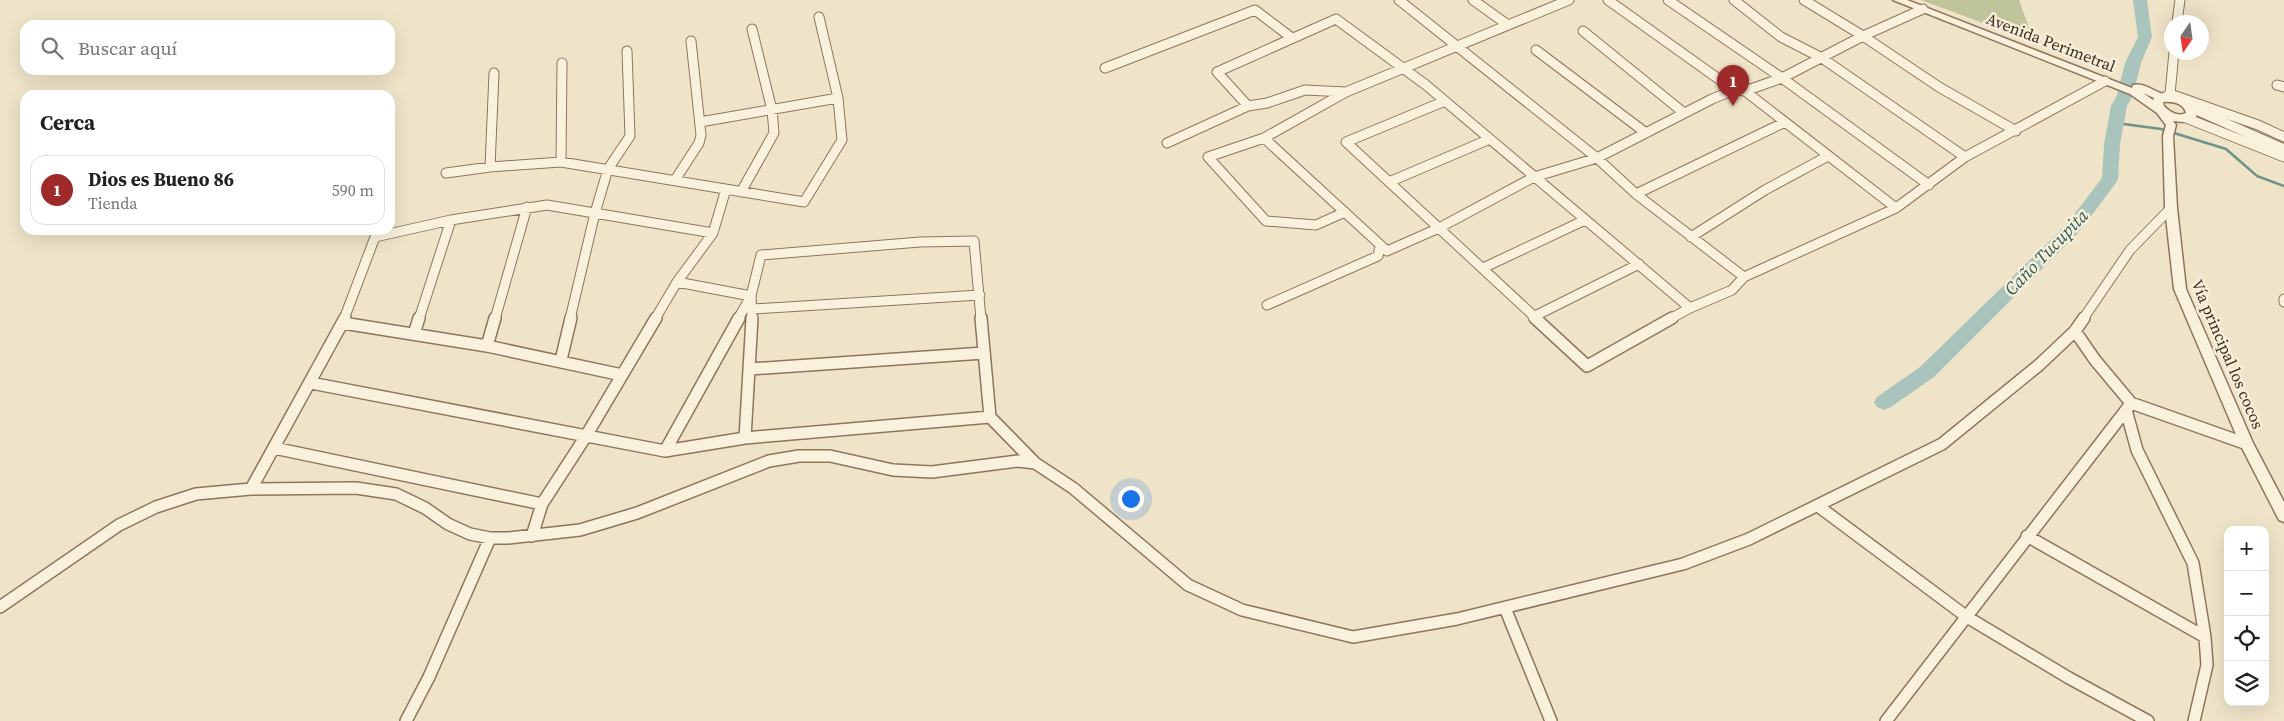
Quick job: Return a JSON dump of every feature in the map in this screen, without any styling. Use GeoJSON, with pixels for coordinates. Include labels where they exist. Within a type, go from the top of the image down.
{"type":"FeatureCollection","features":[{"type":"Feature","properties":{"kind":"street"},"geometry":{"type":"LineString","coordinates":[[1399,0],[1597,158],[1636,194],[1744,277]]}},
{"type":"Feature","properties":{"kind":"street"},"geometry":{"type":"LineString","coordinates":[[1473,0],[1508,25]]}},
{"type":"Feature","properties":{"kind":"street"},"geometry":{"type":"LineString","coordinates":[[1540,0],[1550,8]]}},
{"type":"Feature","properties":{"kind":"street"},"geometry":{"type":"LineString","coordinates":[[1344,212],[1316,225],[1266,221],[1208,157],[1264,138],[1346,92],[1569,0]]}},
{"type":"Feature","properties":{"kind":"street"},"geometry":{"type":"LineString","coordinates":[[1608,0],[1734,90]]}},
{"type":"Feature","properties":{"kind":"street"},"geometry":{"type":"LineString","coordinates":[[1668,0],[1782,78],[1929,185]]}},
{"type":"Feature","properties":{"kind":"street"},"geometry":{"type":"LineString","coordinates":[[1734,0],[1781,37],[1822,58],[1965,157]]}},
{"type":"Feature","properties":{"kind":"street"},"geometry":{"type":"LineString","coordinates":[[1804,0],[1863,36],[1939,87],[2016,131]]}},
{"type":"Feature","properties":{"kind":"street","name":"Avenida Perimetral"},"geometry":{"type":"LineString","coordinates":[[1898,0],[2105,81],[2136,86],[2167,96],[2190,107]]}},
{"type":"Feature","properties":{"kind":"street","name":"Avenida Perimetral"},"geometry":{"type":"LineString","coordinates":[[1912,0],[2119,83],[2143,97],[2161,111]]}},
{"type":"Feature","properties":{"kind":"street"},"geometry":{"type":"LineString","coordinates":[[2178,15],[2180,0]]}},
{"type":"Feature","properties":{"kind":"street"},"geometry":{"type":"LineString","coordinates":[[1105,68],[1255,10],[1292,38]]}},
{"type":"Feature","properties":{"kind":"street"},"geometry":{"type":"LineString","coordinates":[[1264,138],[1387,251],[1440,228],[1534,177],[1597,158],[1684,113],[1734,90],[1745,91],[1782,78],[1863,36],[1923,10]]}},
{"type":"Feature","properties":{"kind":"street"},"geometry":{"type":"LineString","coordinates":[[446,173],[490,167],[562,162],[804,202],[842,140],[838,98],[819,17]]}},
{"type":"Feature","properties":{"kind":"street"},"geometry":{"type":"LineString","coordinates":[[1248,106],[1217,72],[1336,19],[1405,68],[1690,308]]}},
{"type":"Feature","properties":{"kind":"street"},"geometry":{"type":"LineString","coordinates":[[741,192],[774,133],[772,110],[752,29]]}},
{"type":"Feature","properties":{"kind":"street"},"geometry":{"type":"LineString","coordinates":[[1583,31],[1684,113]]}},
{"type":"Feature","properties":{"kind":"street"},"geometry":{"type":"LineString","coordinates":[[675,180],[699,143],[701,135],[691,41]]}},
{"type":"Feature","properties":{"kind":"street"},"geometry":{"type":"LineString","coordinates":[[1536,50],[1646,133]]}},
{"type":"Feature","properties":{"kind":"street"},"geometry":{"type":"LineString","coordinates":[[561,360],[595,213],[608,169],[630,136],[626,51]]}},
{"type":"Feature","properties":{"kind":"street"},"geometry":{"type":"LineString","coordinates":[[2167,96],[2173,60]]}},
{"type":"Feature","properties":{"kind":"street"},"geometry":{"type":"LineString","coordinates":[[562,63],[562,162]]}},
{"type":"Feature","properties":{"kind":"street"},"geometry":{"type":"LineString","coordinates":[[490,167],[494,74]]}},
{"type":"Feature","properties":{"kind":"street"},"geometry":{"type":"LineString","coordinates":[[1445,102],[1346,142],[1587,366],[1690,308],[1732,290],[1744,277],[1896,208],[1965,157],[2105,81]]}},
{"type":"Feature","properties":{"kind":"street"},"geometry":{"type":"LineString","coordinates":[[1167,143],[1248,106],[1267,103],[1305,90],[1346,92]]}},
{"type":"Feature","properties":{"kind":"street"},"geometry":{"type":"LineString","coordinates":[[1745,91],[1896,208]]}},
{"type":"Feature","properties":{"kind":"street"},"geometry":{"type":"LineString","coordinates":[[2190,107],[2192,115],[2170,130],[2157,102],[2167,96],[2258,125],[2284,137]]}},
{"type":"Feature","properties":{"kind":"street"},"geometry":{"type":"LineString","coordinates":[[700,122],[838,98]]}},
{"type":"Feature","properties":{"kind":"street"},"geometry":{"type":"LineString","coordinates":[[2190,107],[2284,149]]}},
{"type":"Feature","properties":{"kind":"street"},"geometry":{"type":"LineString","coordinates":[[2161,111],[2171,116],[2186,118],[2207,125],[2284,157]]}},
{"type":"Feature","properties":{"kind":"street"},"geometry":{"type":"LineString","coordinates":[[1636,194],[1785,122]]}},
{"type":"Feature","properties":{"kind":"street","name":"Vía principal los cocos"},"geometry":{"type":"LineString","coordinates":[[2170,130],[2171,208],[2180,289],[2248,444],[2283,511]]}},
{"type":"Feature","properties":{"kind":"street"},"geometry":{"type":"LineString","coordinates":[[1389,182],[1490,139]]}},
{"type":"Feature","properties":{"kind":"street"},"geometry":{"type":"LineString","coordinates":[[1691,236],[1765,190],[1828,156]]}},
{"type":"Feature","properties":{"kind":"street"},"geometry":{"type":"LineString","coordinates":[[532,536],[542,504],[586,436],[677,282],[713,234],[726,189]]}},
{"type":"Feature","properties":{"kind":"street"},"geometry":{"type":"LineString","coordinates":[[395,232],[450,220],[547,205],[713,234]]}},
{"type":"Feature","properties":{"kind":"street"},"geometry":{"type":"LineString","coordinates":[[487,346],[527,207]]}},
{"type":"Feature","properties":{"kind":"street"},"geometry":{"type":"LineString","coordinates":[[665,452],[751,296],[761,255],[920,242],[974,241],[990,417],[1035,463],[1073,488],[1188,585],[1242,610],[1353,637],[1457,619],[1683,564],[1749,539],[1942,444],[2039,365],[2075,331],[2130,250],[2171,208]]}},
{"type":"Feature","properties":{"kind":"street"},"geometry":{"type":"LineString","coordinates":[[414,334],[450,220]]}},
{"type":"Feature","properties":{"kind":"street"},"geometry":{"type":"LineString","coordinates":[[1483,268],[1585,220]]}},
{"type":"Feature","properties":{"kind":"street"},"geometry":{"type":"LineString","coordinates":[[251,489],[343,323],[375,237],[384,235]]}},
{"type":"Feature","properties":{"kind":"street"},"geometry":{"type":"LineString","coordinates":[[1267,305],[1378,256],[1380,244]]}},
{"type":"Feature","properties":{"kind":"street"},"geometry":{"type":"LineString","coordinates":[[1533,317],[1639,264]]}},
{"type":"Feature","properties":{"kind":"street"},"geometry":{"type":"LineString","coordinates":[[677,282],[751,296]]}},
{"type":"Feature","properties":{"kind":"street"},"geometry":{"type":"LineString","coordinates":[[753,309],[980,295]]}},
{"type":"Feature","properties":{"kind":"street"},"geometry":{"type":"LineString","coordinates":[[745,438],[753,309],[751,296]]}},
{"type":"Feature","properties":{"kind":"street"},"geometry":{"type":"LineString","coordinates":[[343,323],[487,346],[561,360],[622,375]]}},
{"type":"Feature","properties":{"kind":"street"},"geometry":{"type":"LineString","coordinates":[[2075,331],[2128,407],[2137,450],[2193,563],[2206,636],[2207,665],[2194,721]]}},
{"type":"Feature","properties":{"kind":"street"},"geometry":{"type":"LineString","coordinates":[[750,369],[984,353]]}},
{"type":"Feature","properties":{"kind":"street"},"geometry":{"type":"LineString","coordinates":[[311,383],[665,452],[745,438],[990,417]]}},
{"type":"Feature","properties":{"kind":"street"},"geometry":{"type":"LineString","coordinates":[[2128,407],[2248,444]]}},
{"type":"Feature","properties":{"kind":"street"},"geometry":{"type":"LineString","coordinates":[[1886,721],[2128,407]]}},
{"type":"Feature","properties":{"kind":"street"},"geometry":{"type":"LineString","coordinates":[[274,448],[542,504]]}},
{"type":"Feature","properties":{"kind":"street"},"geometry":{"type":"LineString","coordinates":[[0,607],[119,525],[156,507],[196,494],[251,489],[356,488],[396,494],[425,508],[448,524],[470,534],[490,538],[532,536],[580,530],[603,524],[769,461],[799,456],[830,456],[892,470],[932,472],[1018,461],[1035,463]]}},
{"type":"Feature","properties":{"kind":"street"},"geometry":{"type":"LineString","coordinates":[[1818,506],[1967,617],[2069,678],[2148,721]]}},
{"type":"Feature","properties":{"kind":"street"},"geometry":{"type":"LineString","coordinates":[[2027,536],[2206,636]]}},
{"type":"Feature","properties":{"kind":"street"},"geometry":{"type":"LineString","coordinates":[[406,721],[428,677],[490,538]]}},
{"type":"Feature","properties":{"kind":"street"},"geometry":{"type":"LineString","coordinates":[[1505,608],[1551,721]]}},
{"type":"Feature","properties":{"kind":"green space"},"geometry":{"type":"Polygon","coordinates":[[[1921,0],[2019,0],[2034,42],[1921,0]]]}},
{"type":"Feature","properties":{"kind":"waterway","name":"Caño Tucupita"},"geometry":{"type":"LineString","coordinates":[[1884,402],[1927,372],[2073,228],[2110,179],[2112,144],[2119,106],[2125,95],[2133,63],[2145,37],[2140,0]]}},
{"type":"Feature","properties":{"kind":"waterway"},"geometry":{"type":"LineString","coordinates":[[2116,123],[2161,129],[2226,149],[2257,176],[2284,186]]}},
{"type":"Feature","properties":{"kind":"place","name":"Dios es Bueno 86"},"geometry":{"type":"Point","coordinates":[1733,106]}}]}
